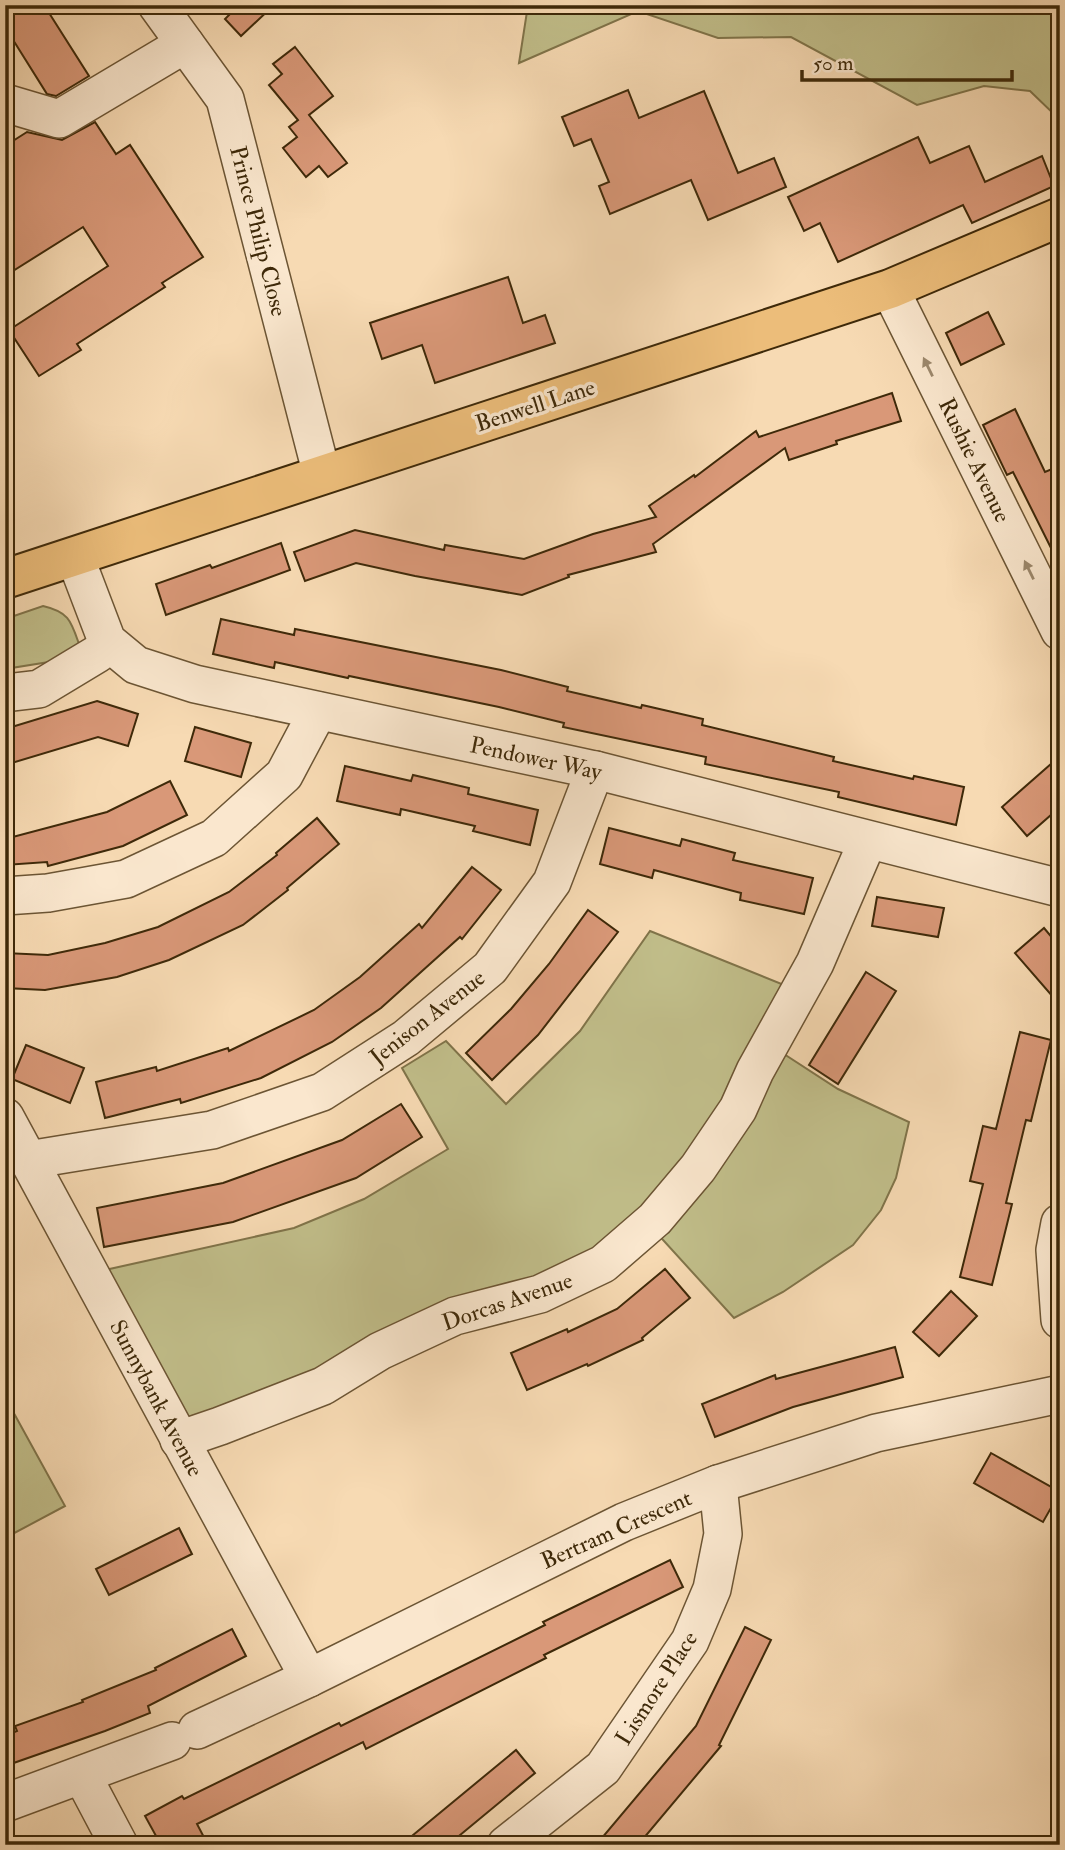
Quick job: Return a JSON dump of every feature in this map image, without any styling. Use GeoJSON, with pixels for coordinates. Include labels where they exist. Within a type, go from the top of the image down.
{"type":"FeatureCollection","features":[{"type":"Feature","properties":{"kind":"main road","name":"Benwell Lane"},"geometry":{"type":"LineString","coordinates":[[5,579],[890,289],[1060,217]]}},
{"type":"Feature","properties":{"kind":"street","name":"Prince Philip Close"},"geometry":{"type":"LineString","coordinates":[[157,5],[225,99],[322,475]]}},
{"type":"Feature","properties":{"kind":"street"},"geometry":{"type":"LineString","coordinates":[[5,103],[59,119],[184,44]]}},
{"type":"Feature","properties":{"kind":"street","name":"Rushie Avenue"},"geometry":{"type":"LineString","coordinates":[[890,289],[1060,631]]}},
{"type":"Feature","properties":{"kind":"street","name":"Pendower Way"},"geometry":{"type":"LineString","coordinates":[[75,556],[107,641],[136,665],[195,684],[595,770],[1060,888]]}},
{"type":"Feature","properties":{"kind":"street"},"geometry":{"type":"LineString","coordinates":[[5,693],[39,689],[97,654]]}},
{"type":"Feature","properties":{"kind":"street"},"geometry":{"type":"LineString","coordinates":[[5,896],[48,893],[126,879],[214,838],[284,775],[318,710]]}},
{"type":"Feature","properties":{"kind":"street","name":"Jenison Avenue"},"geometry":{"type":"LineString","coordinates":[[28,1160],[212,1130],[322,1092],[406,1038],[490,968],[552,882],[595,770]]}},
{"type":"Feature","properties":{"kind":"street","name":"Dorcas Avenue"},"geometry":{"type":"LineString","coordinates":[[179,1440],[323,1386],[380,1351],[455,1316],[540,1294],[603,1264],[655,1219],[698,1168],[738,1109],[755,1070],[815,963],[868,840]]}},
{"type":"Feature","properties":{"kind":"street","name":"Sunnybank Avenue"},"geometry":{"type":"LineString","coordinates":[[5,1117],[309,1678]]}},
{"type":"Feature","properties":{"kind":"street"},"geometry":{"type":"LineString","coordinates":[[1060,1223],[1055,1250],[1060,1320]]}},
{"type":"Feature","properties":{"kind":"street","name":"Bertram Crescent"},"geometry":{"type":"LineString","coordinates":[[5,1802],[185,1736],[309,1678],[624,1522],[718,1485],[876,1433],[1060,1394]]}},
{"type":"Feature","properties":{"kind":"street","name":"Lismore Place"},"geometry":{"type":"LineString","coordinates":[[506,1845],[603,1768],[690,1642],[712,1589],[723,1534],[718,1485]]}},
{"type":"Feature","properties":{"kind":"street"},"geometry":{"type":"LineString","coordinates":[[82,1775],[119,1845]]}},
{"type":"Feature","properties":{"kind":"shaded area"},"geometry":{"type":"Polygon","coordinates":[[[528,5],[1060,5],[1060,120],[1030,91],[984,86],[917,105],[791,37],[718,38],[638,11],[519,63],[528,5]]]}},
{"type":"Feature","properties":{"kind":"shaded area"},"geometry":{"type":"Polygon","coordinates":[[[43,606],[58,611],[68,619],[79,644],[55,661],[5,669],[5,619],[43,606]]]}},
{"type":"Feature","properties":{"kind":"shaded area"},"geometry":{"type":"Polygon","coordinates":[[[650,931],[794,989],[767,1043],[838,1089],[909,1122],[896,1178],[881,1210],[853,1245],[783,1292],[734,1318],[644,1219],[603,1259],[180,1433],[105,1270],[294,1228],[364,1199],[448,1149],[402,1068],[446,1041],[506,1104],[580,1031],[650,931]]]}},
{"type":"Feature","properties":{"kind":"shaded area"},"geometry":{"type":"Polygon","coordinates":[[[5,1397],[65,1506],[5,1538],[5,1397]]]}},
{"type":"Feature","properties":{"kind":"building"},"geometry":{"type":"Polygon","coordinates":[[[5,5],[44,5],[89,76],[56,96],[47,94],[5,27],[5,5]]]}},
{"type":"Feature","properties":{"kind":"building"},"geometry":{"type":"Polygon","coordinates":[[[239,5],[274,5],[241,36],[225,19],[239,5]]]}},
{"type":"Feature","properties":{"kind":"building"},"geometry":{"type":"Polygon","coordinates":[[[295,47],[333,96],[309,115],[347,163],[328,177],[319,166],[306,177],[283,148],[297,137],[289,127],[298,120],[269,85],[282,74],[273,64],[295,47]]]}},
{"type":"Feature","properties":{"kind":"building"},"geometry":{"type":"Polygon","coordinates":[[[628,90],[639,118],[704,91],[738,173],[774,158],[786,187],[708,220],[691,180],[610,214],[599,186],[609,182],[591,139],[574,146],[562,117],[628,90]]]}},
{"type":"Feature","properties":{"kind":"building"},"geometry":{"type":"Polygon","coordinates":[[[95,122],[116,154],[130,145],[203,257],[162,283],[165,287],[77,344],[81,350],[39,376],[9,330],[108,266],[83,227],[5,276],[5,146],[27,132],[62,140],[95,122]]]}},
{"type":"Feature","properties":{"kind":"building"},"geometry":{"type":"Polygon","coordinates":[[[918,137],[930,163],[969,146],[985,182],[1042,156],[1054,186],[972,223],[963,205],[838,262],[820,223],[804,231],[788,197],[918,137]]]}},
{"type":"Feature","properties":{"kind":"building"},"geometry":{"type":"Polygon","coordinates":[[[508,277],[523,323],[545,315],[555,343],[435,383],[422,345],[382,359],[370,323],[508,277]]]}},
{"type":"Feature","properties":{"kind":"building"},"geometry":{"type":"Polygon","coordinates":[[[988,312],[1004,344],[961,365],[946,333],[988,312]]]}},
{"type":"Feature","properties":{"kind":"building"},"geometry":{"type":"Polygon","coordinates":[[[892,393],[901,421],[836,441],[837,444],[789,460],[785,448],[653,544],[656,552],[568,575],[569,577],[522,595],[356,563],[305,581],[294,552],[355,530],[444,550],[445,545],[524,559],[593,534],[656,517],[649,506],[694,475],[695,477],[756,431],[759,437],[892,393]]]}},
{"type":"Feature","properties":{"kind":"building"},"geometry":{"type":"Polygon","coordinates":[[[1015,409],[1045,472],[1052,469],[1060,485],[1060,566],[1013,472],[1007,475],[983,425],[1015,409]]]}},
{"type":"Feature","properties":{"kind":"building"},"geometry":{"type":"Polygon","coordinates":[[[281,543],[290,570],[166,615],[156,584],[210,565],[212,568],[281,543]]]}},
{"type":"Feature","properties":{"kind":"building"},"geometry":{"type":"Polygon","coordinates":[[[221,619],[294,635],[295,629],[501,670],[568,687],[567,691],[703,719],[702,725],[834,757],[833,761],[964,787],[956,825],[838,797],[839,792],[705,764],[706,757],[563,727],[564,723],[499,707],[275,662],[274,668],[213,654],[221,619]]]}},
{"type":"Feature","properties":{"kind":"building"},"geometry":{"type":"Polygon","coordinates":[[[97,701],[138,714],[128,746],[98,737],[5,765],[5,729],[97,701]]]}},
{"type":"Feature","properties":{"kind":"building"},"geometry":{"type":"Polygon","coordinates":[[[195,727],[251,743],[241,777],[185,761],[195,727]]]}},
{"type":"Feature","properties":{"kind":"building"},"geometry":{"type":"Polygon","coordinates":[[[1060,756],[1060,807],[1027,836],[1002,807],[1060,756]]]}},
{"type":"Feature","properties":{"kind":"building"},"geometry":{"type":"Polygon","coordinates":[[[345,766],[411,781],[413,775],[469,788],[468,794],[538,810],[530,845],[473,831],[475,826],[401,809],[400,815],[337,801],[345,766]]]}},
{"type":"Feature","properties":{"kind":"building"},"geometry":{"type":"Polygon","coordinates":[[[170,781],[187,815],[123,846],[48,866],[47,862],[5,865],[5,839],[107,812],[170,781]]]}},
{"type":"Feature","properties":{"kind":"building"},"geometry":{"type":"Polygon","coordinates":[[[317,818],[339,844],[287,888],[288,890],[243,925],[169,960],[117,977],[45,990],[5,988],[5,953],[48,955],[105,943],[158,927],[229,892],[277,855],[276,853],[317,818]]]}},
{"type":"Feature","properties":{"kind":"building"},"geometry":{"type":"Polygon","coordinates":[[[609,828],[680,846],[682,839],[735,853],[733,860],[813,878],[804,914],[740,900],[741,893],[654,870],[652,878],[600,864],[609,828]]]}},
{"type":"Feature","properties":{"kind":"building"},"geometry":{"type":"Polygon","coordinates":[[[472,867],[501,890],[462,939],[460,937],[381,1008],[332,1042],[261,1078],[181,1103],[180,1099],[105,1118],[96,1082],[156,1067],[157,1071],[228,1048],[229,1051],[314,1010],[360,977],[419,924],[422,928],[472,867]]]}},
{"type":"Feature","properties":{"kind":"building"},"geometry":{"type":"Polygon","coordinates":[[[877,897],[944,908],[938,937],[872,926],[877,897]]]}},
{"type":"Feature","properties":{"kind":"building"},"geometry":{"type":"Polygon","coordinates":[[[588,910],[618,932],[538,1035],[492,1080],[466,1053],[511,1009],[549,964],[588,910]]]}},
{"type":"Feature","properties":{"kind":"building"},"geometry":{"type":"Polygon","coordinates":[[[1044,928],[1060,947],[1060,1005],[1015,953],[1044,928]]]}},
{"type":"Feature","properties":{"kind":"building"},"geometry":{"type":"Polygon","coordinates":[[[866,972],[896,991],[838,1084],[809,1065],[866,972]]]}},
{"type":"Feature","properties":{"kind":"building"},"geometry":{"type":"Polygon","coordinates":[[[1020,1032],[1051,1040],[1031,1121],[1026,1120],[1006,1203],[1012,1204],[992,1285],[960,1277],[983,1184],[970,1181],[983,1126],[996,1129],[1020,1032]]]}},
{"type":"Feature","properties":{"kind":"building"},"geometry":{"type":"Polygon","coordinates":[[[26,1045],[84,1068],[70,1103],[12,1079],[26,1045]]]}},
{"type":"Feature","properties":{"kind":"building"},"geometry":{"type":"Polygon","coordinates":[[[401,1104],[422,1137],[356,1178],[233,1222],[104,1247],[97,1208],[223,1183],[342,1140],[401,1104]]]}},
{"type":"Feature","properties":{"kind":"building"},"geometry":{"type":"Polygon","coordinates":[[[665,1269],[690,1298],[642,1338],[643,1340],[588,1366],[587,1364],[527,1390],[511,1353],[567,1329],[568,1332],[617,1309],[665,1269]]]}},
{"type":"Feature","properties":{"kind":"building"},"geometry":{"type":"Polygon","coordinates":[[[951,1291],[977,1316],[939,1356],[913,1332],[951,1291]]]}},
{"type":"Feature","properties":{"kind":"building"},"geometry":{"type":"Polygon","coordinates":[[[895,1347],[903,1377],[793,1407],[715,1437],[702,1404],[775,1375],[776,1379],[895,1347]]]}},
{"type":"Feature","properties":{"kind":"building"},"geometry":{"type":"Polygon","coordinates":[[[991,1453],[1060,1492],[1043,1522],[974,1483],[991,1453]]]}},
{"type":"Feature","properties":{"kind":"building"},"geometry":{"type":"Polygon","coordinates":[[[179,1528],[192,1554],[109,1595],[96,1569],[179,1528]]]}},
{"type":"Feature","properties":{"kind":"building"},"geometry":{"type":"Polygon","coordinates":[[[670,1560],[683,1587],[544,1655],[546,1658],[366,1749],[363,1742],[197,1824],[208,1845],[161,1845],[145,1816],[339,1723],[341,1726],[670,1560]]]}},
{"type":"Feature","properties":{"kind":"building"},"geometry":{"type":"Polygon","coordinates":[[[745,1627],[771,1640],[719,1745],[721,1746],[638,1845],[596,1845],[696,1726],[745,1627]]]}},
{"type":"Feature","properties":{"kind":"building"},"geometry":{"type":"Polygon","coordinates":[[[232,1629],[246,1656],[148,1706],[150,1713],[5,1766],[5,1736],[17,1731],[15,1726],[83,1702],[82,1700],[156,1670],[155,1668],[232,1629]]]}},
{"type":"Feature","properties":{"kind":"building"},"geometry":{"type":"Polygon","coordinates":[[[516,1750],[535,1773],[448,1845],[401,1845],[516,1750]]]}}]}
